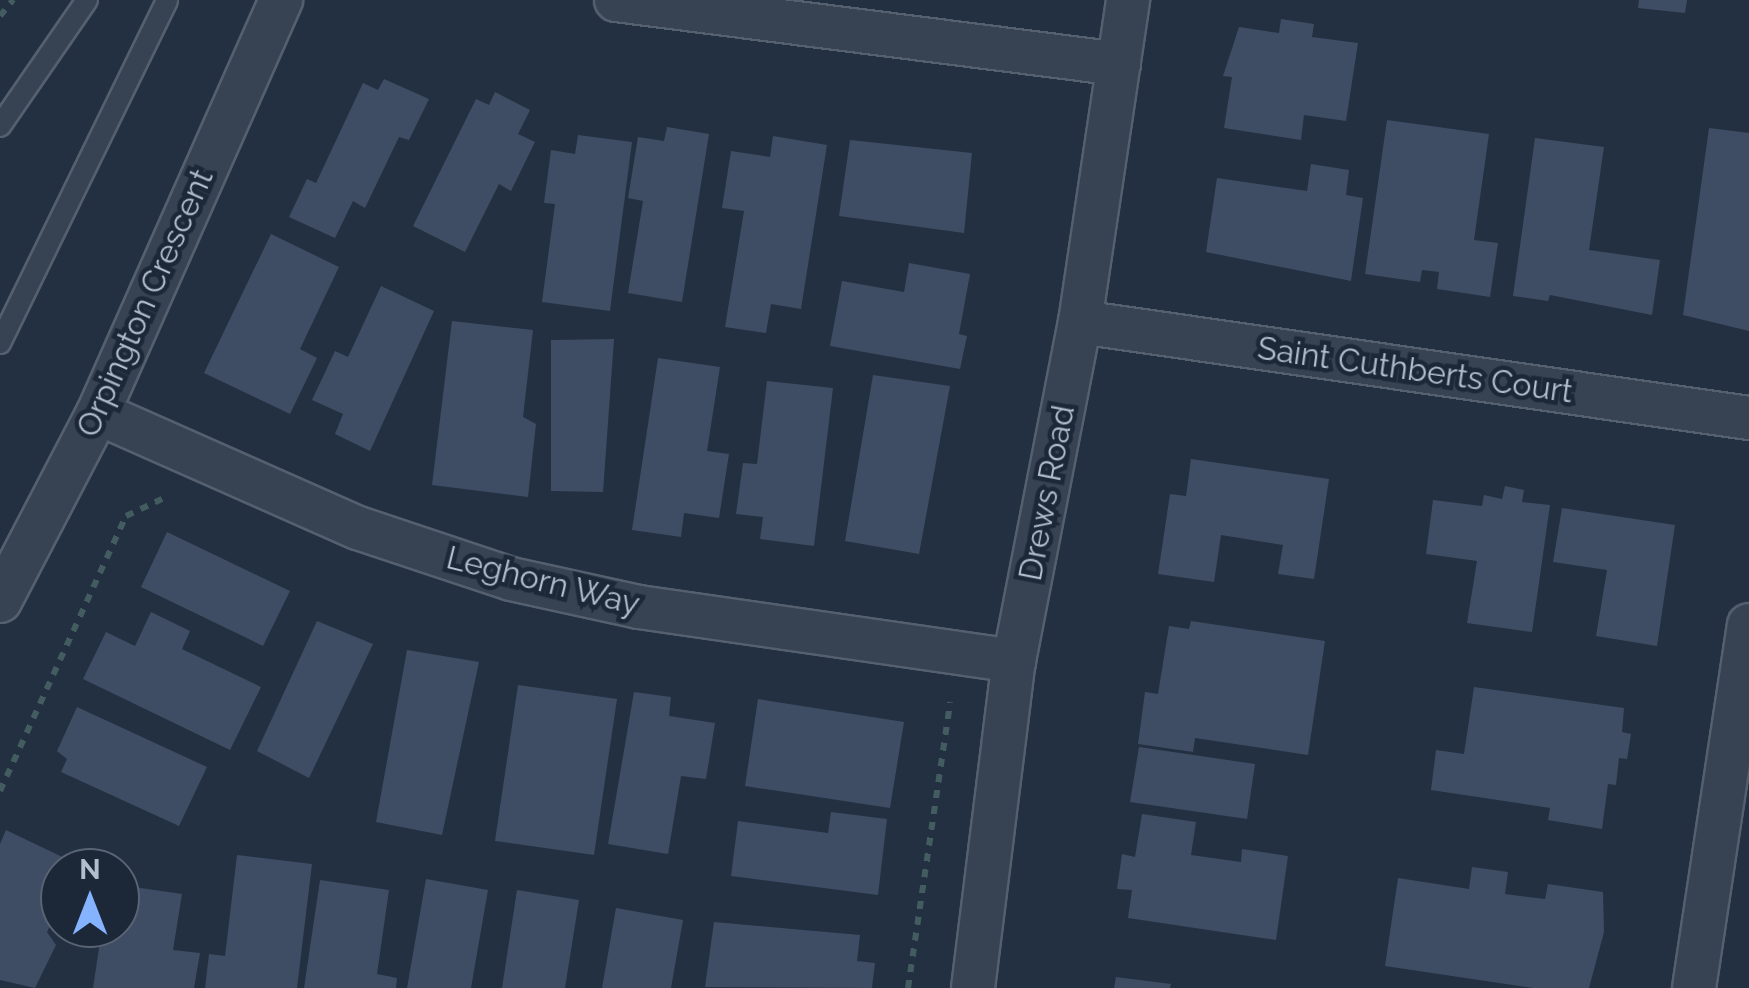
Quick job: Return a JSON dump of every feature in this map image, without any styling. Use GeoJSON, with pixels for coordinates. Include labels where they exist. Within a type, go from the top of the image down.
{"type":"FeatureCollection","features":[{"type":"Feature","properties":{"kind":"street","name":"Orpington Crescent"},"geometry":{"type":"LineString","coordinates":[[0,601],[98,412],[282,0]]}},
{"type":"Feature","properties":{"kind":"street"},"geometry":{"type":"LineString","coordinates":[[616,0],[1119,64]]}},
{"type":"Feature","properties":{"kind":"street","name":"Drews Road"},"geometry":{"type":"LineString","coordinates":[[974,988],[1014,661],[1080,322],[1128,0]]}},
{"type":"Feature","properties":{"kind":"street","name":"Saint Cuthberts Court"},"geometry":{"type":"LineString","coordinates":[[1080,322],[1749,418]]}},
{"type":"Feature","properties":{"kind":"street","name":"Leghorn Way"},"geometry":{"type":"LineString","coordinates":[[98,412],[358,528],[511,579],[639,607],[1014,661]]}},
{"type":"Feature","properties":{"kind":"street"},"geometry":{"type":"LineString","coordinates":[[1694,988],[1749,625]]}},
{"type":"Feature","properties":{"kind":"lane"},"geometry":{"type":"LineString","coordinates":[[0,126],[88,0]]}},
{"type":"Feature","properties":{"kind":"lane"},"geometry":{"type":"LineString","coordinates":[[0,343],[167,0]]}},
{"type":"Feature","properties":{"kind":"path"},"geometry":{"type":"LineString","coordinates":[[0,16],[13,0]]}},
{"type":"Feature","properties":{"kind":"path"},"geometry":{"type":"LineString","coordinates":[[0,791],[126,516],[170,496]]}},
{"type":"Feature","properties":{"kind":"path"},"geometry":{"type":"LineString","coordinates":[[908,988],[951,698],[932,695]]}},
{"type":"Feature","properties":{"kind":"building"},"geometry":{"type":"Polygon","coordinates":[[[1639,0],[1687,0],[1685,13],[1638,8],[1639,0]]]}},
{"type":"Feature","properties":{"kind":"building"},"geometry":{"type":"Polygon","coordinates":[[[1281,19],[1314,24],[1312,37],[1358,43],[1346,121],[1304,115],[1301,140],[1224,128],[1232,77],[1223,76],[1239,27],[1279,33],[1281,19]]]}},
{"type":"Feature","properties":{"kind":"building"},"geometry":{"type":"Polygon","coordinates":[[[384,79],[429,99],[409,140],[399,137],[365,208],[353,201],[335,238],[289,217],[307,179],[316,183],[363,83],[378,90],[384,79]]]}},
{"type":"Feature","properties":{"kind":"building"},"geometry":{"type":"Polygon","coordinates":[[[495,92],[530,110],[518,134],[535,142],[511,191],[499,184],[465,252],[413,226],[476,99],[489,105],[495,92]]]}},
{"type":"Feature","properties":{"kind":"building"},"geometry":{"type":"Polygon","coordinates":[[[1387,120],[1489,134],[1474,240],[1498,243],[1490,297],[1437,289],[1439,272],[1422,270],[1420,282],[1365,274],[1387,120]]]}},
{"type":"Feature","properties":{"kind":"building"},"geometry":{"type":"Polygon","coordinates":[[[667,127],[709,134],[682,302],[628,293],[643,201],[628,198],[638,137],[664,141],[667,127]]]}},
{"type":"Feature","properties":{"kind":"building"},"geometry":{"type":"Polygon","coordinates":[[[1709,128],[1749,133],[1749,331],[1683,315],[1709,128]]]}},
{"type":"Feature","properties":{"kind":"building"},"geometry":{"type":"Polygon","coordinates":[[[578,135],[632,142],[610,311],[542,302],[555,204],[544,203],[551,150],[575,154],[578,135]]]}},
{"type":"Feature","properties":{"kind":"building"},"geometry":{"type":"Polygon","coordinates":[[[773,136],[827,145],[801,309],[771,304],[766,333],[725,327],[744,211],[722,208],[731,151],[770,157],[773,136]]]}},
{"type":"Feature","properties":{"kind":"building"},"geometry":{"type":"Polygon","coordinates":[[[1535,138],[1604,147],[1589,250],[1660,260],[1652,315],[1550,295],[1548,301],[1513,296],[1535,138]]]}},
{"type":"Feature","properties":{"kind":"building"},"geometry":{"type":"Polygon","coordinates":[[[850,140],[972,153],[964,233],[839,216],[850,140]]]}},
{"type":"Feature","properties":{"kind":"building"},"geometry":{"type":"Polygon","coordinates":[[[1311,164],[1349,170],[1346,195],[1363,198],[1351,281],[1206,252],[1217,178],[1307,191],[1311,164]]]}},
{"type":"Feature","properties":{"kind":"building"},"geometry":{"type":"Polygon","coordinates":[[[271,234],[339,267],[300,349],[317,358],[290,414],[204,373],[271,234]]]}},
{"type":"Feature","properties":{"kind":"building"},"geometry":{"type":"Polygon","coordinates":[[[909,263],[970,274],[959,334],[967,336],[960,369],[830,346],[842,281],[904,292],[909,263]]]}},
{"type":"Feature","properties":{"kind":"building"},"geometry":{"type":"Polygon","coordinates":[[[381,286],[434,311],[370,451],[335,434],[343,414],[312,400],[335,351],[348,357],[381,286]]]}},
{"type":"Feature","properties":{"kind":"building"},"geometry":{"type":"Polygon","coordinates":[[[452,321],[533,330],[523,417],[536,424],[528,497],[432,485],[452,321]]]}},
{"type":"Feature","properties":{"kind":"building"},"geometry":{"type":"Polygon","coordinates":[[[614,339],[603,492],[551,491],[551,340],[614,339]]]}},
{"type":"Feature","properties":{"kind":"building"},"geometry":{"type":"Polygon","coordinates":[[[658,358],[720,367],[707,451],[729,454],[719,518],[684,513],[681,537],[632,530],[658,358]]]}},
{"type":"Feature","properties":{"kind":"building"},"geometry":{"type":"Polygon","coordinates":[[[873,375],[950,386],[919,554],[845,541],[873,375]]]}},
{"type":"Feature","properties":{"kind":"building"},"geometry":{"type":"Polygon","coordinates":[[[767,381],[833,388],[814,546],[760,539],[763,517],[736,514],[743,463],[757,464],[767,381]]]}},
{"type":"Feature","properties":{"kind":"building"},"geometry":{"type":"Polygon","coordinates":[[[1191,459],[1329,479],[1314,579],[1278,574],[1283,545],[1221,535],[1214,582],[1158,574],[1170,494],[1186,496],[1191,459]]]}},
{"type":"Feature","properties":{"kind":"building"},"geometry":{"type":"Polygon","coordinates":[[[1505,486],[1524,490],[1522,502],[1550,505],[1532,632],[1467,623],[1477,561],[1426,554],[1433,500],[1482,506],[1484,495],[1502,499],[1505,486]]]}},
{"type":"Feature","properties":{"kind":"building"},"geometry":{"type":"Polygon","coordinates":[[[1562,508],[1675,525],[1657,646],[1596,636],[1607,570],[1553,562],[1562,508]]]}},
{"type":"Feature","properties":{"kind":"building"},"geometry":{"type":"Polygon","coordinates":[[[167,532],[290,591],[263,646],[141,587],[167,532]]]}},
{"type":"Feature","properties":{"kind":"building"},"geometry":{"type":"Polygon","coordinates":[[[151,612],[190,631],[182,649],[261,687],[230,750],[83,679],[106,632],[135,646],[151,612]]]}},
{"type":"Feature","properties":{"kind":"building"},"geometry":{"type":"Polygon","coordinates":[[[317,621],[373,644],[309,778],[257,751],[317,621]]]}},
{"type":"Feature","properties":{"kind":"building"},"geometry":{"type":"Polygon","coordinates":[[[1191,621],[1325,641],[1308,755],[1195,738],[1193,752],[1138,744],[1145,692],[1158,694],[1169,626],[1189,629],[1191,621]]]}},
{"type":"Feature","properties":{"kind":"building"},"geometry":{"type":"Polygon","coordinates":[[[407,650],[479,662],[442,835],[376,822],[407,650]]]}},
{"type":"Feature","properties":{"kind":"building"},"geometry":{"type":"Polygon","coordinates":[[[518,685],[617,699],[594,855],[495,841],[518,685]]]}},
{"type":"Feature","properties":{"kind":"building"},"geometry":{"type":"Polygon","coordinates":[[[1474,687],[1624,708],[1622,732],[1631,734],[1627,759],[1619,758],[1616,785],[1608,784],[1602,829],[1548,820],[1550,808],[1431,790],[1436,750],[1464,754],[1474,687]]]}},
{"type":"Feature","properties":{"kind":"building"},"geometry":{"type":"Polygon","coordinates":[[[634,692],[671,697],[669,716],[715,723],[706,779],[681,776],[668,854],[608,844],[634,692]]]}},
{"type":"Feature","properties":{"kind":"building"},"geometry":{"type":"Polygon","coordinates":[[[758,699],[904,722],[890,808],[745,786],[758,699]]]}},
{"type":"Feature","properties":{"kind":"building"},"geometry":{"type":"Polygon","coordinates":[[[77,707],[207,767],[179,826],[61,772],[67,759],[57,751],[77,707]]]}},
{"type":"Feature","properties":{"kind":"building"},"geometry":{"type":"Polygon","coordinates":[[[1139,747],[1255,764],[1247,819],[1130,802],[1139,747]]]}},
{"type":"Feature","properties":{"kind":"building"},"geometry":{"type":"Polygon","coordinates":[[[831,812],[887,819],[878,895],[731,876],[738,821],[828,833],[831,812]]]}},
{"type":"Feature","properties":{"kind":"building"},"geometry":{"type":"Polygon","coordinates":[[[1142,814],[1196,822],[1191,855],[1241,862],[1242,849],[1288,856],[1276,940],[1128,918],[1132,890],[1117,889],[1122,854],[1135,857],[1142,814]]]}},
{"type":"Feature","properties":{"kind":"building"},"geometry":{"type":"Polygon","coordinates":[[[6,830],[44,848],[40,848],[40,948],[55,948],[35,988],[0,980],[0,844],[6,830]]]}},
{"type":"Feature","properties":{"kind":"building"},"geometry":{"type":"Polygon","coordinates":[[[237,855],[312,864],[297,988],[205,988],[209,954],[225,956],[237,855]]]}},
{"type":"Feature","properties":{"kind":"building"},"geometry":{"type":"Polygon","coordinates":[[[1472,867],[1508,872],[1505,894],[1545,899],[1548,884],[1603,892],[1604,932],[1589,988],[1533,988],[1385,966],[1398,878],[1469,889],[1472,867]]]}},
{"type":"Feature","properties":{"kind":"building"},"geometry":{"type":"Polygon","coordinates":[[[426,879],[488,890],[471,988],[407,988],[426,879]]]}},
{"type":"Feature","properties":{"kind":"building"},"geometry":{"type":"Polygon","coordinates":[[[320,880],[389,890],[377,974],[397,978],[396,988],[304,988],[320,880]]]}},
{"type":"Feature","properties":{"kind":"building"},"geometry":{"type":"Polygon","coordinates":[[[140,888],[182,894],[173,950],[200,953],[194,988],[93,988],[99,948],[140,948],[140,888]]]}},
{"type":"Feature","properties":{"kind":"building"},"geometry":{"type":"Polygon","coordinates":[[[517,890],[579,900],[565,988],[502,988],[517,890]]]}},
{"type":"Feature","properties":{"kind":"building"},"geometry":{"type":"Polygon","coordinates":[[[616,908],[683,920],[671,988],[602,988],[616,908]]]}},
{"type":"Feature","properties":{"kind":"building"},"geometry":{"type":"Polygon","coordinates":[[[714,922],[860,935],[857,961],[875,963],[872,988],[705,987],[714,922]]]}},
{"type":"Feature","properties":{"kind":"building"},"geometry":{"type":"Polygon","coordinates":[[[1116,977],[1171,984],[1170,988],[1114,988],[1116,977]]]}}]}
